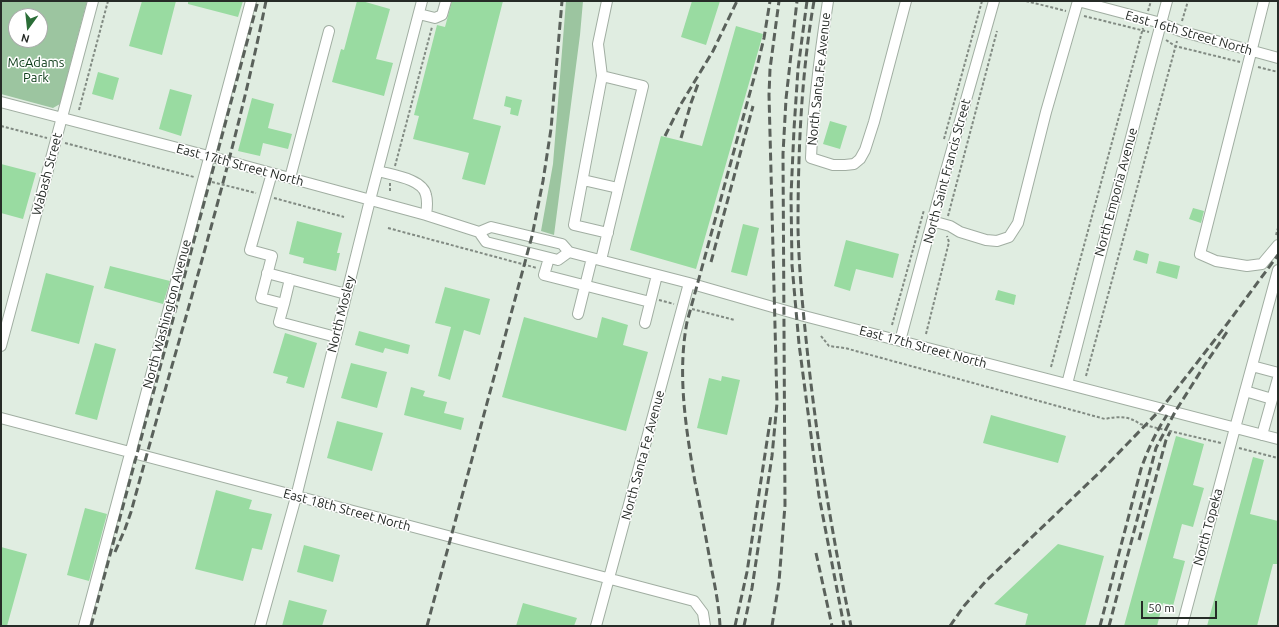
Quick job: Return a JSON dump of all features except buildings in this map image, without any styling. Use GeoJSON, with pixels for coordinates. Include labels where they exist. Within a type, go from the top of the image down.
{"type":"FeatureCollection","features":[{"type":"Feature","properties":{"kind":"street","name":"Wabash Street"},"geometry":{"type":"LineString","coordinates":[[1,346],[93,1]]}},
{"type":"Feature","properties":{"kind":"street","name":"North Washington Avenue"},"geometry":{"type":"LineString","coordinates":[[84,626],[129,452],[204,180],[251,1]]}},
{"type":"Feature","properties":{"kind":"street","name":"North Mosley"},"geometry":{"type":"LineString","coordinates":[[260,626],[296,496],[346,294],[422,1]]}},
{"type":"Feature","properties":{"kind":"street"},"geometry":{"type":"LineString","coordinates":[[419,14],[435,18],[442,15],[446,1]]}},
{"type":"Feature","properties":{"kind":"street"},"geometry":{"type":"LineString","coordinates":[[607,1],[598,44],[602,76],[574,225],[608,233]]}},
{"type":"Feature","properties":{"kind":"street","name":"North Santa Fe Avenue"},"geometry":{"type":"LineString","coordinates":[[828,1],[812,135],[812,158],[833,165],[854,164],[860,159],[865,150],[874,122],[906,1]]}},
{"type":"Feature","properties":{"kind":"street","name":"North Saint Francis Street"},"geometry":{"type":"LineString","coordinates":[[900,341],[994,1]]}},
{"type":"Feature","properties":{"kind":"street"},"geometry":{"type":"LineString","coordinates":[[932,221],[986,240],[997,241],[1009,237],[1018,223],[1046,112],[1078,1]]}},
{"type":"Feature","properties":{"kind":"street","name":"East 16th Street North"},"geometry":{"type":"LineString","coordinates":[[1078,1],[1161,23],[1180,32],[1278,58]]}},
{"type":"Feature","properties":{"kind":"street","name":"North Emporia Avenue"},"geometry":{"type":"LineString","coordinates":[[1067,384],[1167,1]]}},
{"type":"Feature","properties":{"kind":"street"},"geometry":{"type":"LineString","coordinates":[[1264,1],[1200,254],[1216,261],[1247,266],[1262,264],[1278,245]]}},
{"type":"Feature","properties":{"kind":"street"},"geometry":{"type":"LineString","coordinates":[[290,178],[329,31]]}},
{"type":"Feature","properties":{"kind":"street"},"geometry":{"type":"LineString","coordinates":[[578,314],[586,286],[608,233],[643,86],[602,76]]}},
{"type":"Feature","properties":{"kind":"street","name":"East 17th Street North"},"geometry":{"type":"LineString","coordinates":[[1,102],[426,214],[479,232],[486,242],[558,260],[569,252]]}},
{"type":"Feature","properties":{"kind":"street"},"geometry":{"type":"LineString","coordinates":[[378,171],[414,181],[422,186],[426,194],[426,214]]}},
{"type":"Feature","properties":{"kind":"street"},"geometry":{"type":"LineString","coordinates":[[272,173],[250,250],[272,256],[262,298],[284,304]]}},
{"type":"Feature","properties":{"kind":"street"},"geometry":{"type":"LineString","coordinates":[[583,180],[618,188]]}},
{"type":"Feature","properties":{"kind":"street","name":"East 17th Street North"},"geometry":{"type":"LineString","coordinates":[[479,232],[491,227],[562,244],[569,252],[797,314],[1278,439]]}},
{"type":"Feature","properties":{"kind":"street"},"geometry":{"type":"LineString","coordinates":[[549,258],[544,275],[650,302]]}},
{"type":"Feature","properties":{"kind":"street","name":"North Topeka"},"geometry":{"type":"LineString","coordinates":[[1182,626],[1278,272]]}},
{"type":"Feature","properties":{"kind":"street"},"geometry":{"type":"LineString","coordinates":[[268,273],[346,294]]}},
{"type":"Feature","properties":{"kind":"street"},"geometry":{"type":"LineString","coordinates":[[645,323],[657,275]]}},
{"type":"Feature","properties":{"kind":"street"},"geometry":{"type":"LineString","coordinates":[[290,279],[279,322],[336,337]]}},
{"type":"Feature","properties":{"kind":"street","name":"North Santa Fe Avenue"},"geometry":{"type":"LineString","coordinates":[[596,626],[689,284]]}},
{"type":"Feature","properties":{"kind":"street"},"geometry":{"type":"LineString","coordinates":[[1252,366],[1278,373]]}},
{"type":"Feature","properties":{"kind":"street"},"geometry":{"type":"LineString","coordinates":[[1262,435],[1278,378]]}},
{"type":"Feature","properties":{"kind":"street"},"geometry":{"type":"LineString","coordinates":[[1245,391],[1272,399]]}},
{"type":"Feature","properties":{"kind":"street","name":"East 18th Street North"},"geometry":{"type":"LineString","coordinates":[[1,418],[694,601],[703,613],[705,626]]}},
{"type":"Feature","properties":{"kind":"path"},"geometry":{"type":"LineString","coordinates":[[79,110],[108,1]]}},
{"type":"Feature","properties":{"kind":"path"},"geometry":{"type":"LineString","coordinates":[[1052,367],[1151,1]]}},
{"type":"Feature","properties":{"kind":"path"},"geometry":{"type":"LineString","coordinates":[[1086,376],[1188,1]]}},
{"type":"Feature","properties":{"kind":"path"},"geometry":{"type":"LineString","coordinates":[[390,192],[389,184],[435,18]]}},
{"type":"Feature","properties":{"kind":"path"},"geometry":{"type":"LineString","coordinates":[[926,334],[949,242],[945,231],[946,225],[997,31]]}},
{"type":"Feature","properties":{"kind":"path"},"geometry":{"type":"LineString","coordinates":[[1,126],[344,217]]}},
{"type":"Feature","properties":{"kind":"path"},"geometry":{"type":"LineString","coordinates":[[821,336],[829,346],[845,348],[1105,419],[1121,416],[1133,419],[1140,424],[1278,458]]}},
{"type":"Feature","properties":{"kind":"green space","name":"McAdams Park"},"geometry":{"type":"Polygon","coordinates":[[[1,1],[87,1],[60,104],[53,108],[1,94],[1,1]]]}},
{"type":"Feature","properties":{"kind":"green space"},"geometry":{"type":"Polygon","coordinates":[[[566,1],[583,1],[580,35],[554,235],[541,231],[553,164],[566,1]]]}},
{"type":"Feature","properties":{"kind":"railway"},"geometry":{"type":"LineString","coordinates":[[91,626],[258,1]]}},
{"type":"Feature","properties":{"kind":"railway"},"geometry":{"type":"LineString","coordinates":[[115,552],[131,512],[203,258],[237,130],[266,1]]}},
{"type":"Feature","properties":{"kind":"railway"},"geometry":{"type":"LineString","coordinates":[[427,626],[532,236],[543,181],[551,129],[562,1]]}},
{"type":"Feature","properties":{"kind":"railway"},"geometry":{"type":"LineString","coordinates":[[665,136],[681,104],[713,51],[737,1]]}},
{"type":"Feature","properties":{"kind":"railway"},"geometry":{"type":"LineString","coordinates":[[720,626],[717,596],[695,482],[686,422],[683,382],[684,342],[687,322],[757,67],[764,38],[770,1]]}},
{"type":"Feature","properties":{"kind":"railway"},"geometry":{"type":"LineString","coordinates":[[744,626],[752,588],[772,456],[777,403],[769,95],[770,69],[779,1]]}},
{"type":"Feature","properties":{"kind":"railway"},"geometry":{"type":"LineString","coordinates":[[772,626],[779,582],[785,505],[783,154],[786,99],[797,1]]}},
{"type":"Feature","properties":{"kind":"railway"},"geometry":{"type":"LineString","coordinates":[[807,1],[798,69],[794,129],[791,196],[792,265],[799,344],[819,496],[844,626]]}},
{"type":"Feature","properties":{"kind":"railway"},"geometry":{"type":"LineString","coordinates":[[814,1],[806,58],[801,114],[798,200],[799,263],[807,350],[817,432],[832,529],[851,626]]}},
{"type":"Feature","properties":{"kind":"railway"},"geometry":{"type":"LineString","coordinates":[[681,138],[698,84]]}},
{"type":"Feature","properties":{"kind":"railway"},"geometry":{"type":"LineString","coordinates":[[711,262],[753,106]]}},
{"type":"Feature","properties":{"kind":"railway"},"geometry":{"type":"LineString","coordinates":[[950,626],[964,606],[986,581],[1102,470],[1161,409],[1278,255]]}},
{"type":"Feature","properties":{"kind":"railway"},"geometry":{"type":"LineString","coordinates":[[1109,626],[1156,448],[1175,412],[1229,329]]}},
{"type":"Feature","properties":{"kind":"railway"},"geometry":{"type":"LineString","coordinates":[[735,626],[747,572],[771,415]]}},
{"type":"Feature","properties":{"kind":"railway"},"geometry":{"type":"LineString","coordinates":[[1100,626],[1141,469],[1152,441],[1167,415]]}},
{"type":"Feature","properties":{"kind":"railway"},"geometry":{"type":"LineString","coordinates":[[1139,540],[1166,440],[1170,432]]}},
{"type":"Feature","properties":{"kind":"railway"},"geometry":{"type":"LineString","coordinates":[[816,553],[832,626]]}}]}
